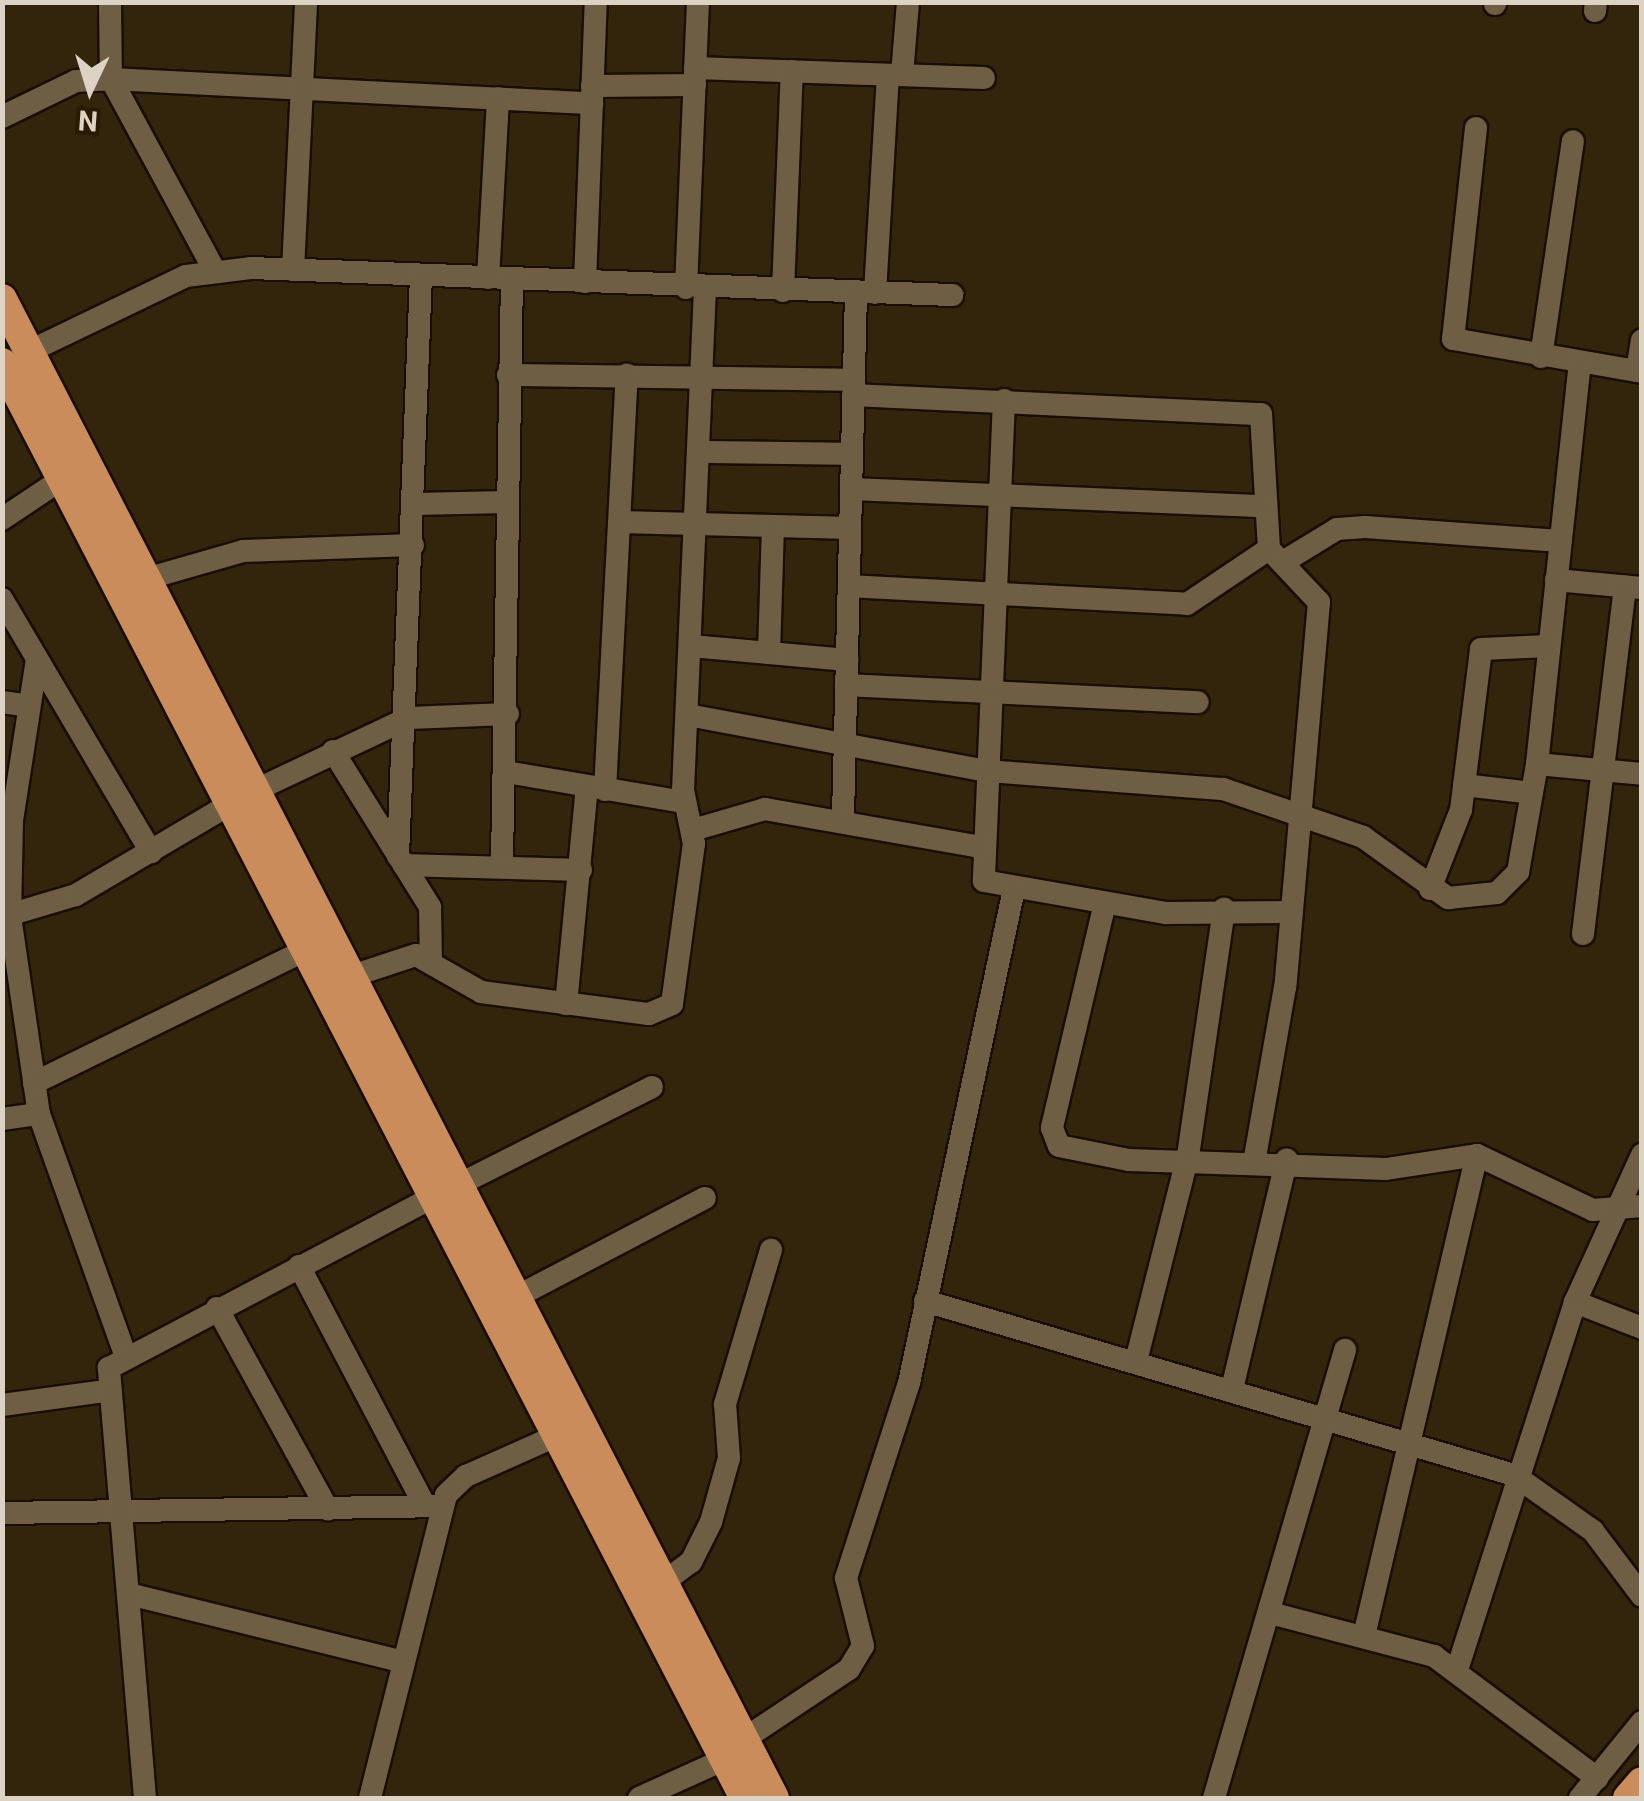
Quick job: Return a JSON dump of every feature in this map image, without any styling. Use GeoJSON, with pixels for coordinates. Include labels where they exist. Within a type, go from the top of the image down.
{"type":"FeatureCollection","features":[{"type":"Feature","properties":{"kind":"highway"},"geometry":{"type":"LineString","coordinates":[[2,299],[16,357],[62,479],[243,798],[352,976],[558,1434],[734,1749],[774,1798]]}},
{"type":"Feature","properties":{"kind":"highway"},"geometry":{"type":"LineString","coordinates":[[16,357],[149,578],[305,950],[449,1190],[518,1296],[664,1582],[734,1749],[745,1798]]}},
{"type":"Feature","properties":{"kind":"highway"},"geometry":{"type":"LineString","coordinates":[[1628,1798],[1642,1782]]}},
{"type":"Feature","properties":{"kind":"street"},"geometry":{"type":"LineString","coordinates":[[110,2],[112,79],[215,271]]}},
{"type":"Feature","properties":{"kind":"street"},"geometry":{"type":"LineString","coordinates":[[293,270],[306,2]]}},
{"type":"Feature","properties":{"kind":"street"},"geometry":{"type":"LineString","coordinates":[[584,282],[596,2]]}},
{"type":"Feature","properties":{"kind":"street"},"geometry":{"type":"LineString","coordinates":[[352,976],[402,955],[431,962],[481,992],[649,1014],[672,1004],[693,830],[684,802],[702,376],[696,288],[698,2]]}},
{"type":"Feature","properties":{"kind":"street"},"geometry":{"type":"LineString","coordinates":[[842,816],[854,387],[908,2]]}},
{"type":"Feature","properties":{"kind":"street"},"geometry":{"type":"LineString","coordinates":[[2,117],[76,82],[112,79],[498,98],[592,95],[695,77],[792,70],[984,78]]}},
{"type":"Feature","properties":{"kind":"street"},"geometry":{"type":"LineString","coordinates":[[783,291],[792,70]]}},
{"type":"Feature","properties":{"kind":"street"},"geometry":{"type":"LineString","coordinates":[[498,98],[500,278],[508,375],[508,714],[502,862]]}},
{"type":"Feature","properties":{"kind":"street"},"geometry":{"type":"LineString","coordinates":[[1476,128],[1448,332],[1541,356],[1639,372],[1642,340]]}},
{"type":"Feature","properties":{"kind":"street"},"geometry":{"type":"LineString","coordinates":[[1541,356],[1573,141]]}},
{"type":"Feature","properties":{"kind":"street"},"geometry":{"type":"LineString","coordinates":[[16,357],[143,294],[215,271],[293,270],[952,296]]}},
{"type":"Feature","properties":{"kind":"street"},"geometry":{"type":"LineString","coordinates":[[401,861],[421,275]]}},
{"type":"Feature","properties":{"kind":"street"},"geometry":{"type":"LineString","coordinates":[[688,715],[844,748],[987,771],[1223,789],[1384,848],[1430,888],[1467,900],[1512,884],[1537,764],[1580,364]]}},
{"type":"Feature","properties":{"kind":"street"},"geometry":{"type":"LineString","coordinates":[[508,375],[702,376],[1004,400],[1250,409],[1266,426],[1265,506],[1276,556],[1320,602],[1292,912],[1255,1158]]}},
{"type":"Feature","properties":{"kind":"street"},"geometry":{"type":"LineString","coordinates":[[566,1004],[581,870],[596,789],[622,522],[627,375]]}},
{"type":"Feature","properties":{"kind":"street"},"geometry":{"type":"LineString","coordinates":[[1004,400],[981,847],[984,881],[1166,913],[1224,909],[1292,912]]}},
{"type":"Feature","properties":{"kind":"street"},"geometry":{"type":"LineString","coordinates":[[699,452],[852,454]]}},
{"type":"Feature","properties":{"kind":"street"},"geometry":{"type":"LineString","coordinates":[[2,519],[62,479]]}},
{"type":"Feature","properties":{"kind":"street"},"geometry":{"type":"LineString","coordinates":[[851,489],[1265,506]]}},
{"type":"Feature","properties":{"kind":"street"},"geometry":{"type":"LineString","coordinates":[[414,504],[508,502]]}},
{"type":"Feature","properties":{"kind":"street"},"geometry":{"type":"LineString","coordinates":[[622,522],[850,528]]}},
{"type":"Feature","properties":{"kind":"street"},"geometry":{"type":"LineString","coordinates":[[770,653],[773,527]]}},
{"type":"Feature","properties":{"kind":"street"},"geometry":{"type":"LineString","coordinates":[[849,586],[1186,604],[1276,556],[1351,528],[1560,541]]}},
{"type":"Feature","properties":{"kind":"street"},"geometry":{"type":"LineString","coordinates":[[149,578],[243,551],[413,546]]}},
{"type":"Feature","properties":{"kind":"street"},"geometry":{"type":"LineString","coordinates":[[1556,580],[1633,588],[1583,934]]}},
{"type":"Feature","properties":{"kind":"street"},"geometry":{"type":"LineString","coordinates":[[2,599],[150,852]]}},
{"type":"Feature","properties":{"kind":"street"},"geometry":{"type":"LineString","coordinates":[[690,646],[847,660]]}},
{"type":"Feature","properties":{"kind":"street"},"geometry":{"type":"LineString","coordinates":[[1430,888],[1464,785],[1480,648],[1549,646]]}},
{"type":"Feature","properties":{"kind":"street"},"geometry":{"type":"LineString","coordinates":[[37,658],[6,916],[39,1114],[126,1357]]}},
{"type":"Feature","properties":{"kind":"street"},"geometry":{"type":"LineString","coordinates":[[846,685],[1198,702]]}},
{"type":"Feature","properties":{"kind":"street"},"geometry":{"type":"LineString","coordinates":[[2,702],[29,706]]}},
{"type":"Feature","properties":{"kind":"street"},"geometry":{"type":"LineString","coordinates":[[6,916],[76,895],[243,798],[408,718],[508,714]]}},
{"type":"Feature","properties":{"kind":"street"},"geometry":{"type":"LineString","coordinates":[[333,752],[430,907],[431,962]]}},
{"type":"Feature","properties":{"kind":"street"},"geometry":{"type":"LineString","coordinates":[[1537,764],[1642,774]]}},
{"type":"Feature","properties":{"kind":"street"},"geometry":{"type":"LineString","coordinates":[[506,772],[684,802]]}},
{"type":"Feature","properties":{"kind":"street"},"geometry":{"type":"LineString","coordinates":[[1464,785],[1532,793]]}},
{"type":"Feature","properties":{"kind":"street"},"geometry":{"type":"LineString","coordinates":[[693,830],[766,808],[842,816],[981,847]]}},
{"type":"Feature","properties":{"kind":"street"},"geometry":{"type":"LineString","coordinates":[[401,861],[502,862],[581,870]]}},
{"type":"Feature","properties":{"kind":"street"},"geometry":{"type":"LineString","coordinates":[[639,1798],[734,1749],[860,1657],[846,1578],[925,1301],[1014,888]]}},
{"type":"Feature","properties":{"kind":"street"},"geometry":{"type":"LineString","coordinates":[[1105,903],[1052,1138],[1130,1160],[1188,1156],[1287,1159],[1386,1169],[1476,1155],[1593,1210],[1642,1206]]}},
{"type":"Feature","properties":{"kind":"street"},"geometry":{"type":"LineString","coordinates":[[1136,1360],[1188,1156],[1224,909]]}},
{"type":"Feature","properties":{"kind":"street"},"geometry":{"type":"LineString","coordinates":[[34,1083],[305,950]]}},
{"type":"Feature","properties":{"kind":"street"},"geometry":{"type":"LineString","coordinates":[[145,1798],[133,1595],[120,1506],[116,1414],[106,1391],[109,1368],[299,1266],[652,1087]]}},
{"type":"Feature","properties":{"kind":"street"},"geometry":{"type":"LineString","coordinates":[[2,1119],[39,1114]]}},
{"type":"Feature","properties":{"kind":"street"},"geometry":{"type":"LineString","coordinates":[[1364,1636],[1476,1155]]}},
{"type":"Feature","properties":{"kind":"street"},"geometry":{"type":"LineString","coordinates":[[1457,1670],[1514,1476],[1575,1302],[1642,1155]]}},
{"type":"Feature","properties":{"kind":"street"},"geometry":{"type":"LineString","coordinates":[[1232,1389],[1287,1159]]}},
{"type":"Feature","properties":{"kind":"street"},"geometry":{"type":"LineString","coordinates":[[518,1296],[706,1198]]}},
{"type":"Feature","properties":{"kind":"street"},"geometry":{"type":"LineString","coordinates":[[664,1582],[691,1562],[711,1522],[729,1458],[725,1404],[771,1250]]}},
{"type":"Feature","properties":{"kind":"street"},"geometry":{"type":"LineString","coordinates":[[299,1266],[433,1506]]}},
{"type":"Feature","properties":{"kind":"street"},"geometry":{"type":"LineString","coordinates":[[925,1301],[1326,1415],[1514,1476],[1593,1531],[1642,1596]]}},
{"type":"Feature","properties":{"kind":"street"},"geometry":{"type":"LineString","coordinates":[[1575,1302],[1642,1328]]}},
{"type":"Feature","properties":{"kind":"street"},"geometry":{"type":"LineString","coordinates":[[218,1308],[328,1510]]}},
{"type":"Feature","properties":{"kind":"street"},"geometry":{"type":"LineString","coordinates":[[1214,1798],[1345,1350]]}},
{"type":"Feature","properties":{"kind":"street"},"geometry":{"type":"LineString","coordinates":[[2,1405],[106,1391]]}},
{"type":"Feature","properties":{"kind":"street"},"geometry":{"type":"LineString","coordinates":[[370,1798],[403,1662],[433,1506],[466,1476],[558,1434]]}},
{"type":"Feature","properties":{"kind":"street"},"geometry":{"type":"LineString","coordinates":[[2,1513],[120,1506],[328,1510],[433,1506]]}},
{"type":"Feature","properties":{"kind":"street"},"geometry":{"type":"LineString","coordinates":[[133,1595],[403,1662]]}},
{"type":"Feature","properties":{"kind":"street"},"geometry":{"type":"LineString","coordinates":[[1270,1614],[1364,1636],[1457,1670],[1597,1778]]}},
{"type":"Feature","properties":{"kind":"street"},"geometry":{"type":"LineString","coordinates":[[1580,1798],[1642,1722]]}}]}
